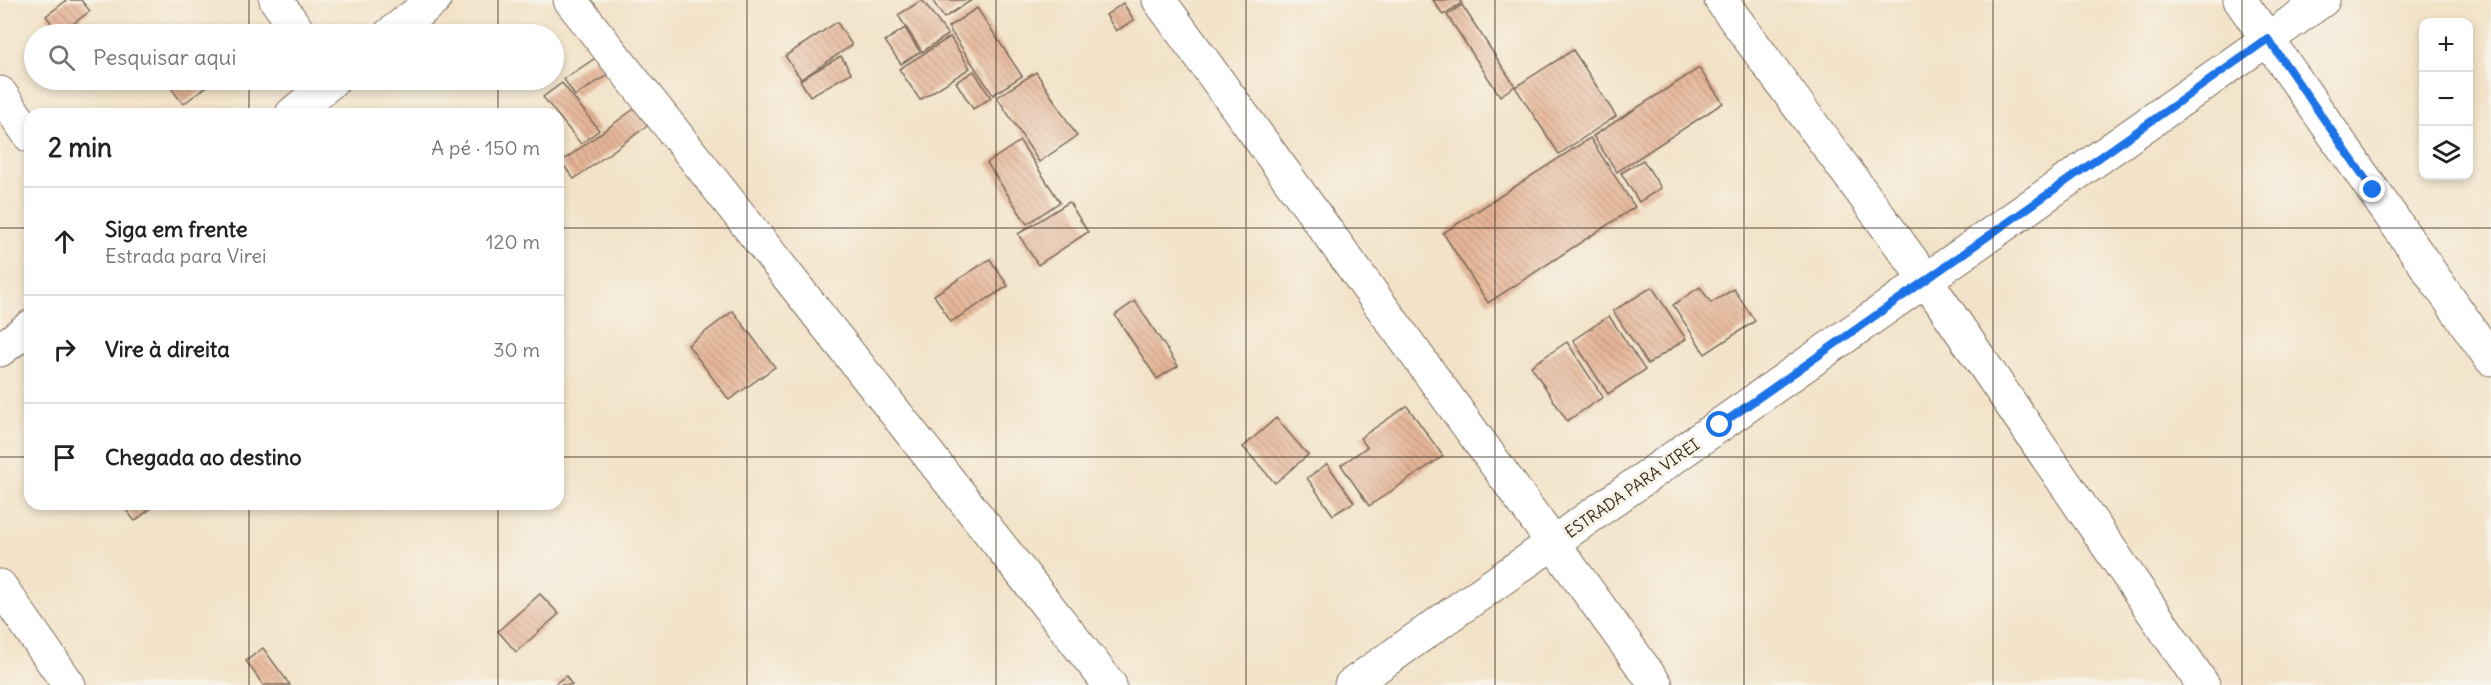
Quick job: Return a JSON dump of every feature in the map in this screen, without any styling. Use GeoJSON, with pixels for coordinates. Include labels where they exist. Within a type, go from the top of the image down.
{"type":"FeatureCollection","features":[{"type":"Feature","properties":{"kind":"street"},"geometry":{"type":"LineString","coordinates":[[276,0],[293,24]]}},
{"type":"Feature","properties":{"kind":"street"},"geometry":{"type":"LineString","coordinates":[[403,24],[434,0]]}},
{"type":"Feature","properties":{"kind":"street"},"geometry":{"type":"LineString","coordinates":[[570,0],[1110,685]]}},
{"type":"Feature","properties":{"kind":"street"},"geometry":{"type":"LineString","coordinates":[[1159,0],[1656,685]]}},
{"type":"Feature","properties":{"kind":"street"},"geometry":{"type":"LineString","coordinates":[[1721,0],[1926,280],[2203,685]]}},
{"type":"Feature","properties":{"kind":"street"},"geometry":{"type":"LineString","coordinates":[[2240,0],[2491,359]]}},
{"type":"Feature","properties":{"kind":"street","name":"ESTRADA PARA VIREI"},"geometry":{"type":"LineString","coordinates":[[1351,685],[2324,0]]}},
{"type":"Feature","properties":{"kind":"street"},"geometry":{"type":"LineString","coordinates":[[299,108],[320,90]]}},
{"type":"Feature","properties":{"kind":"street"},"geometry":{"type":"LineString","coordinates":[[0,93],[24,127]]}},
{"type":"Feature","properties":{"kind":"street"},"geometry":{"type":"LineString","coordinates":[[0,350],[24,332]]}},
{"type":"Feature","properties":{"kind":"street"},"geometry":{"type":"LineString","coordinates":[[0,586],[69,685]]}},
{"type":"Feature","properties":{"kind":"building"},"geometry":{"type":"Polygon","coordinates":[[[67,0],[81,0],[90,11],[72,24],[52,24],[46,16],[67,0]]]}},
{"type":"Feature","properties":{"kind":"building"},"geometry":{"type":"Polygon","coordinates":[[[922,0],[948,35],[922,52],[898,15],[922,0]]]}},
{"type":"Feature","properties":{"kind":"building"},"geometry":{"type":"Polygon","coordinates":[[[932,0],[972,0],[944,18],[932,0]]]}},
{"type":"Feature","properties":{"kind":"building"},"geometry":{"type":"Polygon","coordinates":[[[1433,0],[1460,0],[1462,3],[1443,15],[1433,0]]]}},
{"type":"Feature","properties":{"kind":"building"},"geometry":{"type":"Polygon","coordinates":[[[1123,3],[1134,20],[1116,31],[1106,15],[1123,3]]]}},
{"type":"Feature","properties":{"kind":"building"},"geometry":{"type":"Polygon","coordinates":[[[1462,5],[1515,86],[1500,96],[1447,15],[1462,5]]]}},
{"type":"Feature","properties":{"kind":"building"},"geometry":{"type":"Polygon","coordinates":[[[977,8],[1022,76],[993,95],[948,27],[977,8]]]}},
{"type":"Feature","properties":{"kind":"building"},"geometry":{"type":"Polygon","coordinates":[[[837,22],[852,45],[801,79],[785,56],[837,22]]]}},
{"type":"Feature","properties":{"kind":"building"},"geometry":{"type":"Polygon","coordinates":[[[905,28],[920,52],[901,64],[885,41],[905,28]]]}},
{"type":"Feature","properties":{"kind":"building"},"geometry":{"type":"Polygon","coordinates":[[[950,37],[970,68],[920,100],[899,69],[950,37]]]}},
{"type":"Feature","properties":{"kind":"building"},"geometry":{"type":"Polygon","coordinates":[[[1573,50],[1616,116],[1559,154],[1515,87],[1573,50]]]}},
{"type":"Feature","properties":{"kind":"building"},"geometry":{"type":"Polygon","coordinates":[[[600,55],[612,72],[575,96],[564,79],[600,55]]]}},
{"type":"Feature","properties":{"kind":"building"},"geometry":{"type":"Polygon","coordinates":[[[841,56],[851,73],[810,96],[800,80],[841,56]]]}},
{"type":"Feature","properties":{"kind":"building"},"geometry":{"type":"Polygon","coordinates":[[[1699,68],[1723,103],[1617,172],[1593,136],[1699,68]]]}},
{"type":"Feature","properties":{"kind":"building"},"geometry":{"type":"Polygon","coordinates":[[[974,71],[991,98],[973,109],[956,82],[974,71]]]}},
{"type":"Feature","properties":{"kind":"building"},"geometry":{"type":"Polygon","coordinates":[[[1036,72],[1077,136],[1039,162],[997,97],[1036,72]]]}},
{"type":"Feature","properties":{"kind":"building"},"geometry":{"type":"Polygon","coordinates":[[[564,86],[599,130],[581,144],[564,123],[564,108],[552,108],[543,97],[552,90],[564,90],[564,86]]]}},
{"type":"Feature","properties":{"kind":"building"},"geometry":{"type":"Polygon","coordinates":[[[172,90],[202,90],[183,104],[172,90]]]}},
{"type":"Feature","properties":{"kind":"building"},"geometry":{"type":"Polygon","coordinates":[[[645,101],[658,118],[574,179],[564,166],[564,160],[645,101]]]}},
{"type":"Feature","properties":{"kind":"building"},"geometry":{"type":"Polygon","coordinates":[[[1590,138],[1635,207],[1488,303],[1443,233],[1590,138]]]}},
{"type":"Feature","properties":{"kind":"building"},"geometry":{"type":"Polygon","coordinates":[[[1020,141],[1060,202],[1027,224],[987,163],[1020,141]]]}},
{"type":"Feature","properties":{"kind":"building"},"geometry":{"type":"Polygon","coordinates":[[[1643,160],[1661,188],[1639,202],[1621,173],[1643,160]]]}},
{"type":"Feature","properties":{"kind":"building"},"geometry":{"type":"Polygon","coordinates":[[[1069,202],[1088,232],[1038,265],[1018,234],[1069,202]]]}},
{"type":"Feature","properties":{"kind":"building"},"geometry":{"type":"Polygon","coordinates":[[[990,259],[1008,286],[951,322],[934,295],[990,259]]]}},
{"type":"Feature","properties":{"kind":"building"},"geometry":{"type":"Polygon","coordinates":[[[1652,287],[1686,339],[1648,364],[1613,311],[1652,287]]]}},
{"type":"Feature","properties":{"kind":"building"},"geometry":{"type":"Polygon","coordinates":[[[1700,287],[1711,303],[1734,289],[1755,321],[1705,354],[1673,305],[1700,287]]]}},
{"type":"Feature","properties":{"kind":"building"},"geometry":{"type":"Polygon","coordinates":[[[1135,301],[1178,366],[1157,379],[1115,315],[1135,301]]]}},
{"type":"Feature","properties":{"kind":"building"},"geometry":{"type":"Polygon","coordinates":[[[733,311],[775,367],[729,400],[688,345],[733,311]]]}},
{"type":"Feature","properties":{"kind":"building"},"geometry":{"type":"Polygon","coordinates":[[[1609,316],[1645,370],[1608,394],[1573,340],[1609,316]]]}},
{"type":"Feature","properties":{"kind":"building"},"geometry":{"type":"Polygon","coordinates":[[[1567,342],[1603,397],[1567,421],[1531,366],[1567,342]]]}},
{"type":"Feature","properties":{"kind":"building"},"geometry":{"type":"Polygon","coordinates":[[[1407,406],[1443,456],[1369,506],[1341,465],[1367,447],[1360,438],[1407,406]]]}},
{"type":"Feature","properties":{"kind":"building"},"geometry":{"type":"Polygon","coordinates":[[[1276,418],[1308,455],[1275,483],[1243,447],[1276,418]]]}},
{"type":"Feature","properties":{"kind":"building"},"geometry":{"type":"Polygon","coordinates":[[[1327,464],[1354,502],[1333,515],[1307,478],[1327,464]]]}},
{"type":"Feature","properties":{"kind":"building"},"geometry":{"type":"Polygon","coordinates":[[[126,510],[149,510],[135,521],[126,510]]]}},
{"type":"Feature","properties":{"kind":"building"},"geometry":{"type":"Polygon","coordinates":[[[540,594],[559,614],[516,652],[498,631],[540,594]]]}},
{"type":"Feature","properties":{"kind":"building"},"geometry":{"type":"Polygon","coordinates":[[[263,648],[290,685],[263,685],[246,661],[263,648]]]}},
{"type":"Feature","properties":{"kind":"building"},"geometry":{"type":"Polygon","coordinates":[[[566,676],[572,685],[553,685],[566,676]]]}},
{"type":"Feature","properties":{"kind":"route"},"geometry":{"type":"LineString","coordinates":[[1720,425],[2268,39],[2373,190]]}}]}
